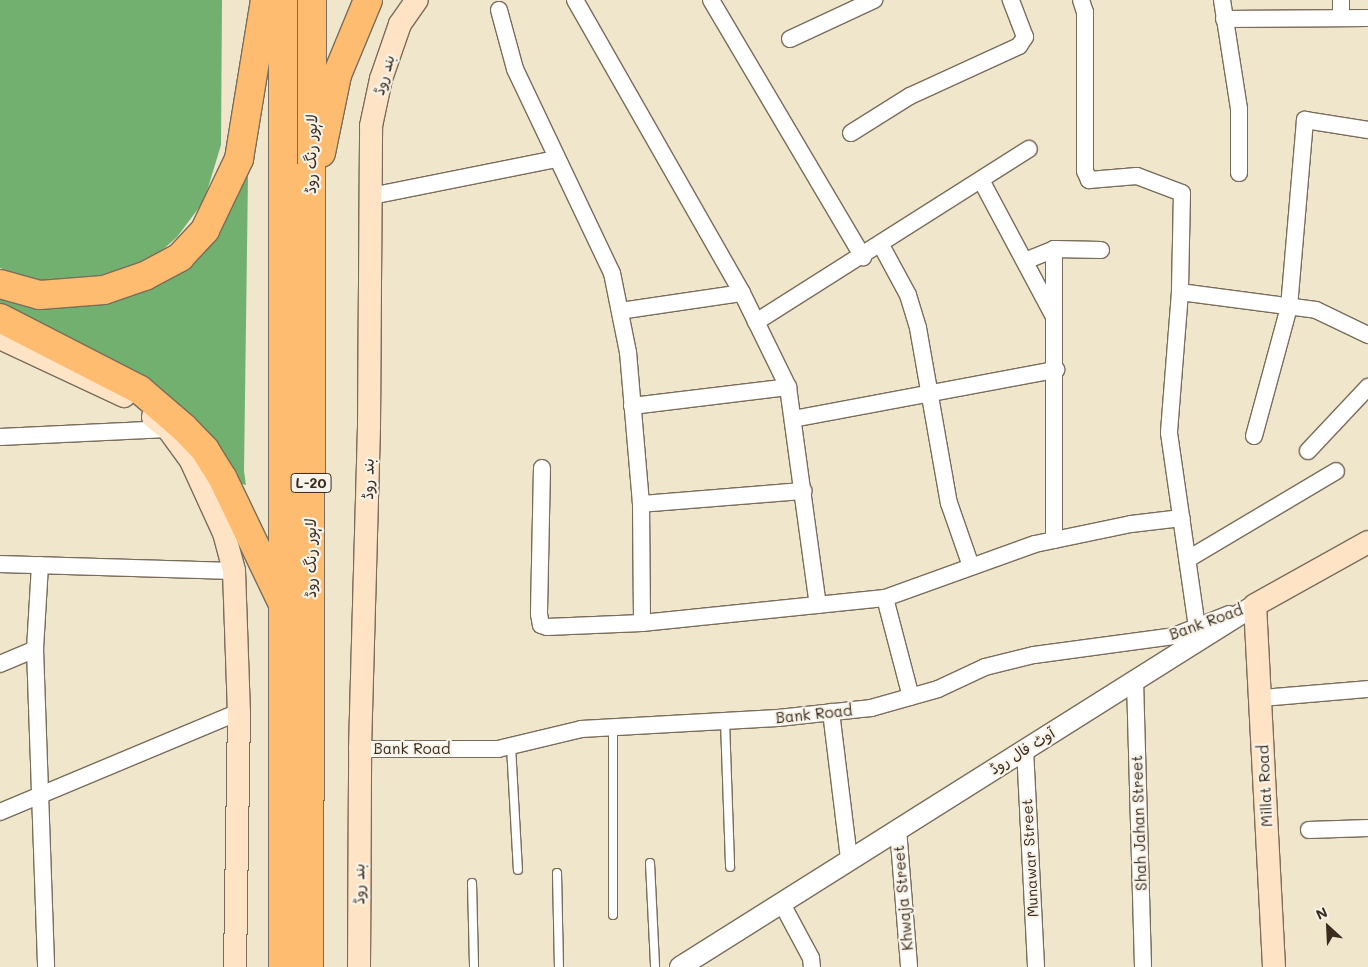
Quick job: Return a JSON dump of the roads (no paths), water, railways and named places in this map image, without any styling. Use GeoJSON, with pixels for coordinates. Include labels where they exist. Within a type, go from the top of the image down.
{"type":"FeatureCollection","features":[{"type":"Feature","properties":{"kind":"highway"},"geometry":{"type":"LineString","coordinates":[[0,284],[40,295],[104,290],[145,276],[180,257],[206,230],[239,159],[265,0]]}},
{"type":"Feature","properties":{"kind":"highway","name":"لاہور رنگ روڈ"},"geometry":{"type":"LineString","coordinates":[[283,0],[286,611],[283,967]]}},
{"type":"Feature","properties":{"kind":"highway","name":"لاہور رنگ روڈ"},"geometry":{"type":"LineString","coordinates":[[309,967],[312,0]]}},
{"type":"Feature","properties":{"kind":"highway"},"geometry":{"type":"LineString","coordinates":[[310,198],[332,113],[337,76],[368,0]]}},
{"type":"Feature","properties":{"kind":"highway"},"geometry":{"type":"LineString","coordinates":[[0,318],[140,390],[163,406],[205,450],[223,479],[286,611]]}},
{"type":"Feature","properties":{"kind":"main road","name":"بند روڈ"},"geometry":{"type":"LineString","coordinates":[[359,967],[360,749],[369,426],[371,126],[381,79],[400,24],[417,0]]}},
{"type":"Feature","properties":{"kind":"main road"},"geometry":{"type":"LineString","coordinates":[[0,338],[126,397],[168,429],[191,461],[209,495],[234,571],[239,712],[235,967]]}},
{"type":"Feature","properties":{"kind":"main road","name":"آوٹ فال روڈ"},"geometry":{"type":"LineString","coordinates":[[1254,605],[1368,542]]}},
{"type":"Feature","properties":{"kind":"main road","name":"Millat Road"},"geometry":{"type":"LineString","coordinates":[[1254,605],[1274,967]]}},
{"type":"Feature","properties":{"kind":"street"},"geometry":{"type":"LineString","coordinates":[[575,0],[742,293],[788,387],[818,605]]}},
{"type":"Feature","properties":{"kind":"street"},"geometry":{"type":"LineString","coordinates":[[711,0],[863,256]]}},
{"type":"Feature","properties":{"kind":"street"},"geometry":{"type":"LineString","coordinates":[[790,39],[874,0]]}},
{"type":"Feature","properties":{"kind":"street"},"geometry":{"type":"LineString","coordinates":[[851,134],[910,96],[1019,46],[1025,37],[1010,0]]}},
{"type":"Feature","properties":{"kind":"street"},"geometry":{"type":"LineString","coordinates":[[1081,0],[1085,12],[1084,171],[1089,180],[1137,176],[1182,193],[1180,292],[1169,433],[1198,627]]}},
{"type":"Feature","properties":{"kind":"street"},"geometry":{"type":"LineString","coordinates":[[1222,0],[1239,109],[1239,173]]}},
{"type":"Feature","properties":{"kind":"street"},"geometry":{"type":"LineString","coordinates":[[1341,0],[1341,18]]}},
{"type":"Feature","properties":{"kind":"street"},"geometry":{"type":"LineString","coordinates":[[499,10],[515,69],[556,159],[599,241],[612,273],[628,352],[641,504],[642,623]]}},
{"type":"Feature","properties":{"kind":"street"},"geometry":{"type":"LineString","coordinates":[[1224,19],[1368,18]]}},
{"type":"Feature","properties":{"kind":"street"},"geometry":{"type":"LineString","coordinates":[[1254,436],[1289,307],[1306,120],[1368,130]]}},
{"type":"Feature","properties":{"kind":"street"},"geometry":{"type":"LineString","coordinates":[[756,322],[881,245],[1029,149]]}},
{"type":"Feature","properties":{"kind":"street"},"geometry":{"type":"LineString","coordinates":[[371,196],[556,159]]}},
{"type":"Feature","properties":{"kind":"street"},"geometry":{"type":"LineString","coordinates":[[981,180],[1055,317]]}},
{"type":"Feature","properties":{"kind":"street"},"geometry":{"type":"LineString","coordinates":[[881,245],[908,295],[931,394],[949,503],[971,566]]}},
{"type":"Feature","properties":{"kind":"street"},"geometry":{"type":"LineString","coordinates":[[1025,261],[1054,249],[1101,250]]}},
{"type":"Feature","properties":{"kind":"street"},"geometry":{"type":"LineString","coordinates":[[1054,249],[1056,370],[1054,540]]}},
{"type":"Feature","properties":{"kind":"street"},"geometry":{"type":"LineString","coordinates":[[1180,292],[1316,310],[1368,335]]}},
{"type":"Feature","properties":{"kind":"street"},"geometry":{"type":"LineString","coordinates":[[620,311],[742,293]]}},
{"type":"Feature","properties":{"kind":"street"},"geometry":{"type":"LineString","coordinates":[[793,419],[1056,370]]}},
{"type":"Feature","properties":{"kind":"street"},"geometry":{"type":"LineString","coordinates":[[632,406],[788,387]]}},
{"type":"Feature","properties":{"kind":"street"},"geometry":{"type":"LineString","coordinates":[[1308,451],[1368,387]]}},
{"type":"Feature","properties":{"kind":"street"},"geometry":{"type":"LineString","coordinates":[[0,437],[168,429]]}},
{"type":"Feature","properties":{"kind":"street"},"geometry":{"type":"LineString","coordinates":[[542,468],[541,625],[563,628],[642,623],[884,598],[971,566],[1054,540],[1131,524],[1182,518]]}},
{"type":"Feature","properties":{"kind":"street"},"geometry":{"type":"LineString","coordinates":[[1188,559],[1336,471]]}},
{"type":"Feature","properties":{"kind":"street"},"geometry":{"type":"LineString","coordinates":[[641,504],[803,491]]}},
{"type":"Feature","properties":{"kind":"street"},"geometry":{"type":"LineString","coordinates":[[0,564],[234,571]]}},
{"type":"Feature","properties":{"kind":"street"},"geometry":{"type":"LineString","coordinates":[[40,566],[35,649],[46,967]]}},
{"type":"Feature","properties":{"kind":"street"},"geometry":{"type":"LineString","coordinates":[[884,598],[910,697]]}},
{"type":"Feature","properties":{"kind":"street","name":"Bank Road"},"geometry":{"type":"LineString","coordinates":[[360,749],[498,749],[581,729],[725,721],[871,708],[938,689],[985,667],[1034,655],[1174,636],[1254,605]]}},
{"type":"Feature","properties":{"kind":"street","name":"آوٹ فال روڈ"},"geometry":{"type":"LineString","coordinates":[[687,965],[781,902],[1254,605]]}},
{"type":"Feature","properties":{"kind":"street"},"geometry":{"type":"LineString","coordinates":[[0,664],[35,649]]}},
{"type":"Feature","properties":{"kind":"street","name":"Shah Jahan Street"},"geometry":{"type":"LineString","coordinates":[[1135,680],[1143,967]]}},
{"type":"Feature","properties":{"kind":"street"},"geometry":{"type":"LineString","coordinates":[[1260,698],[1368,689]]}},
{"type":"Feature","properties":{"kind":"street"},"geometry":{"type":"LineString","coordinates":[[0,812],[239,712]]}},
{"type":"Feature","properties":{"kind":"street"},"geometry":{"type":"LineString","coordinates":[[831,712],[849,859]]}},
{"type":"Feature","properties":{"kind":"street","name":"Munawar Street"},"geometry":{"type":"LineString","coordinates":[[1024,750],[1036,967]]}},
{"type":"Feature","properties":{"kind":"street"},"geometry":{"type":"LineString","coordinates":[[1309,830],[1368,828]]}},
{"type":"Feature","properties":{"kind":"street","name":"Khwaja Street"},"geometry":{"type":"LineString","coordinates":[[898,829],[909,967]]}},
{"type":"Feature","properties":{"kind":"street"},"geometry":{"type":"LineString","coordinates":[[781,902],[811,958],[812,967]]}},
{"type":"Feature","properties":{"kind":"lane"},"geometry":{"type":"LineString","coordinates":[[725,721],[730,866]]}},
{"type":"Feature","properties":{"kind":"lane"},"geometry":{"type":"LineString","coordinates":[[613,727],[613,915]]}},
{"type":"Feature","properties":{"kind":"lane"},"geometry":{"type":"LineString","coordinates":[[510,746],[518,870]]}},
{"type":"Feature","properties":{"kind":"lane"},"geometry":{"type":"LineString","coordinates":[[650,863],[655,967]]}},
{"type":"Feature","properties":{"kind":"lane"},"geometry":{"type":"LineString","coordinates":[[557,873],[559,967]]}},
{"type":"Feature","properties":{"kind":"lane"},"geometry":{"type":"LineString","coordinates":[[472,883],[474,967]]}}]}
